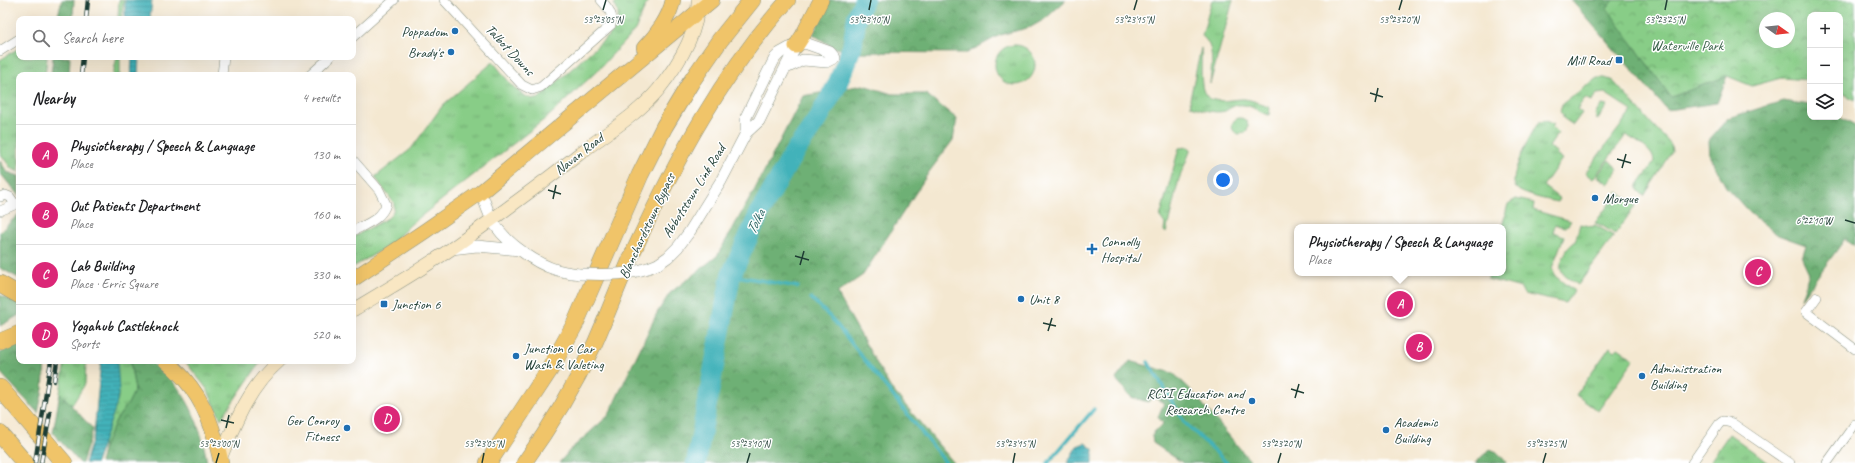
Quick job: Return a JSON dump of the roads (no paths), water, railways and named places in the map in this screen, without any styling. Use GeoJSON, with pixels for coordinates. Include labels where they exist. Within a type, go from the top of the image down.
{"type":"FeatureCollection","features":[{"type":"Feature","properties":{"kind":"highway"},"geometry":{"type":"LineString","coordinates":[[591,101],[650,42],[669,13],[673,0]]}},
{"type":"Feature","properties":{"kind":"highway"},"geometry":{"type":"LineString","coordinates":[[356,277],[425,232],[480,192],[591,101],[698,5],[712,0]]}},
{"type":"Feature","properties":{"kind":"highway"},"geometry":{"type":"LineString","coordinates":[[488,463],[550,369],[575,324],[640,175],[664,127],[691,82],[720,40],[752,0]]}},
{"type":"Feature","properties":{"kind":"highway","name":"Blanchardstown Bypass"},"geometry":{"type":"LineString","coordinates":[[524,463],[542,439],[572,388],[594,344],[645,227],[718,91],[766,26],[788,0]]}},
{"type":"Feature","properties":{"kind":"highway"},"geometry":{"type":"LineString","coordinates":[[796,46],[821,0]]}},
{"type":"Feature","properties":{"kind":"highway"},"geometry":{"type":"LineString","coordinates":[[0,284],[16,293]]}},
{"type":"Feature","properties":{"kind":"highway"},"geometry":{"type":"LineString","coordinates":[[0,341],[16,334]]}},
{"type":"Feature","properties":{"kind":"highway"},"geometry":{"type":"LineString","coordinates":[[170,364],[181,373],[199,398],[207,413],[220,461]]}},
{"type":"Feature","properties":{"kind":"highway"},"geometry":{"type":"LineString","coordinates":[[0,388],[64,463]]}},
{"type":"Feature","properties":{"kind":"highway"},"geometry":{"type":"LineString","coordinates":[[0,434],[26,463]]}},
{"type":"Feature","properties":{"kind":"main road","name":"Navan Road"},"geometry":{"type":"LineString","coordinates":[[356,308],[450,250],[531,192],[634,112],[657,91],[673,70],[694,28],[698,5]]}},
{"type":"Feature","properties":{"kind":"main road"},"geometry":{"type":"LineString","coordinates":[[220,461],[244,405],[258,384],[276,364]]}},
{"type":"Feature","properties":{"kind":"street"},"geometry":{"type":"LineString","coordinates":[[356,34],[394,0]]}},
{"type":"Feature","properties":{"kind":"street","name":"Talbot Downs"},"geometry":{"type":"LineString","coordinates":[[444,0],[522,85],[532,90],[541,87],[611,25],[612,19],[610,10],[601,0]]}},
{"type":"Feature","properties":{"kind":"street"},"geometry":{"type":"LineString","coordinates":[[0,51],[16,41]]}},
{"type":"Feature","properties":{"kind":"street"},"geometry":{"type":"LineString","coordinates":[[786,68],[803,60],[827,62],[835,58],[830,52],[805,44],[796,46]]}},
{"type":"Feature","properties":{"kind":"street","name":"Abbotstown Link Road"},"geometry":{"type":"LineString","coordinates":[[480,192],[492,219],[520,250],[557,270],[579,274],[632,273],[645,270],[658,264],[678,247],[690,231],[721,181],[746,133],[758,121],[796,46]]}},
{"type":"Feature","properties":{"kind":"street","name":"Abbotstown Link Road"},"geometry":{"type":"LineString","coordinates":[[746,133],[746,117],[775,58],[785,50],[796,46]]}},
{"type":"Feature","properties":{"kind":"street"},"geometry":{"type":"LineString","coordinates":[[222,72],[224,60]]}},
{"type":"Feature","properties":{"kind":"street"},"geometry":{"type":"LineString","coordinates":[[313,72],[327,60]]}},
{"type":"Feature","properties":{"kind":"street"},"geometry":{"type":"LineString","coordinates":[[356,163],[379,190],[386,204],[385,211],[379,217],[356,229]]}},
{"type":"Feature","properties":{"kind":"street"},"geometry":{"type":"LineString","coordinates":[[0,197],[5,195],[10,196],[16,202]]}},
{"type":"Feature","properties":{"kind":"street"},"geometry":{"type":"LineString","coordinates":[[0,211],[16,203]]}},
{"type":"Feature","properties":{"kind":"street"},"geometry":{"type":"LineString","coordinates":[[450,250],[477,246],[520,250]]}},
{"type":"Feature","properties":{"kind":"street"},"geometry":{"type":"LineString","coordinates":[[1817,297],[1806,312],[1855,349]]}},
{"type":"Feature","properties":{"kind":"street"},"geometry":{"type":"LineString","coordinates":[[1692,463],[1719,424],[1728,421],[1790,463]]}},
{"type":"Feature","properties":{"kind":"street"},"geometry":{"type":"LineString","coordinates":[[1827,463],[1855,424]]}},
{"type":"Feature","properties":{"kind":"water"},"geometry":{"type":"Polygon","coordinates":[[[125,0],[152,0],[150,16],[125,16],[125,0]]]}},
{"type":"Feature","properties":{"kind":"water"},"geometry":{"type":"Polygon","coordinates":[[[132,60],[139,60],[138,72],[131,72],[132,60]]]}},
{"type":"Feature","properties":{"kind":"water"},"geometry":{"type":"Polygon","coordinates":[[[101,364],[117,364],[119,389],[116,406],[96,463],[85,463],[94,434],[101,364]]]}},
{"type":"Feature","properties":{"kind":"water"},"geometry":{"type":"Polygon","coordinates":[[[1085,443],[1093,449],[1093,463],[1067,463],[1077,446],[1085,443]]]}},
{"type":"Feature","properties":{"kind":"waterway","name":"Tolka"},"geometry":{"type":"LineString","coordinates":[[696,463],[731,275],[760,212],[794,153],[819,117],[837,85],[852,47],[857,16],[864,0]]}},
{"type":"Feature","properties":{"kind":"waterway"},"geometry":{"type":"LineString","coordinates":[[731,275],[798,287]]}},
{"type":"Feature","properties":{"kind":"waterway"},"geometry":{"type":"LineString","coordinates":[[811,298],[833,320],[946,463]]}},
{"type":"Feature","properties":{"kind":"waterway"},"geometry":{"type":"LineString","coordinates":[[1148,362],[1185,423],[1227,463]]}},
{"type":"Feature","properties":{"kind":"waterway"},"geometry":{"type":"LineString","coordinates":[[1048,463],[1094,409]]}},
{"type":"Feature","properties":{"kind":"railway"},"geometry":{"type":"LineString","coordinates":[[86,16],[88,0]]}},
{"type":"Feature","properties":{"kind":"railway"},"geometry":{"type":"LineString","coordinates":[[81,72],[83,60]]}},
{"type":"Feature","properties":{"kind":"railway"},"geometry":{"type":"LineString","coordinates":[[35,463],[51,364]]}},
{"type":"Feature","properties":{"kind":"railway"},"geometry":{"type":"LineString","coordinates":[[54,381],[57,364]]}},
{"type":"Feature","properties":{"kind":"railway"},"geometry":{"type":"LineString","coordinates":[[41,463],[50,413]]}},
{"type":"Feature","properties":{"kind":"place","name":"Poppadom"},"geometry":{"type":"Point","coordinates":[455,31]}},
{"type":"Feature","properties":{"kind":"place","name":"Brady's"},"geometry":{"type":"Point","coordinates":[451,52]}},
{"type":"Feature","properties":{"kind":"place","name":"Mill Road"},"geometry":{"type":"Point","coordinates":[1619,60]}},
{"type":"Feature","properties":{"kind":"place","name":"Morgue"},"geometry":{"type":"Point","coordinates":[1595,198]}},
{"type":"Feature","properties":{"kind":"place","name":"Connolly Hospital"},"geometry":{"type":"Point","coordinates":[1092,249]}},
{"type":"Feature","properties":{"kind":"place","name":"Lab Building"},"geometry":{"type":"Point","coordinates":[1758,272]}},
{"type":"Feature","properties":{"kind":"place","name":"Unit 8"},"geometry":{"type":"Point","coordinates":[1021,299]}},
{"type":"Feature","properties":{"kind":"place","name":"Junction 6"},"geometry":{"type":"Point","coordinates":[384,304]}},
{"type":"Feature","properties":{"kind":"place","name":"Physiotherapy / Speech & Language"},"geometry":{"type":"Point","coordinates":[1400,304]}},
{"type":"Feature","properties":{"kind":"place","name":"Out Patients Department"},"geometry":{"type":"Point","coordinates":[1419,347]}},
{"type":"Feature","properties":{"kind":"place","name":"Junction 6 Car Wash & Valeting"},"geometry":{"type":"Point","coordinates":[516,356]}},
{"type":"Feature","properties":{"kind":"place","name":"Administration Building"},"geometry":{"type":"Point","coordinates":[1642,376]}},
{"type":"Feature","properties":{"kind":"place","name":"RCSI Education and Research Centre"},"geometry":{"type":"Point","coordinates":[1252,401]}},
{"type":"Feature","properties":{"kind":"place","name":"Yogahub Castleknock"},"geometry":{"type":"Point","coordinates":[387,419]}},
{"type":"Feature","properties":{"kind":"place","name":"Ger Conroy Fitness"},"geometry":{"type":"Point","coordinates":[347,428]}},
{"type":"Feature","properties":{"kind":"place","name":"Academic Building"},"geometry":{"type":"Point","coordinates":[1386,430]}},
{"type":"Feature","properties":{"kind":"park label","name":"Waterville Park"},"geometry":{"type":"Point","coordinates":[1687,45]}}]}
